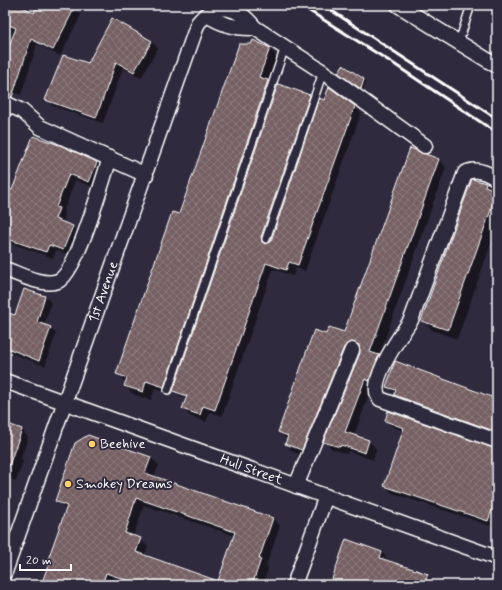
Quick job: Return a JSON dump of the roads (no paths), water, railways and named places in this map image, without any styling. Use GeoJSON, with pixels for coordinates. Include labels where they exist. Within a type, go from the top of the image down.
{"type":"FeatureCollection","features":[{"type":"Feature","properties":{"kind":"street"},"geometry":{"type":"LineString","coordinates":[[398,5],[497,66]]}},
{"type":"Feature","properties":{"kind":"street","name":"1st Avenue"},"geometry":{"type":"LineString","coordinates":[[5,572],[146,175],[198,23],[207,15],[214,20],[233,27],[255,28],[285,47]]}},
{"type":"Feature","properties":{"kind":"street"},"geometry":{"type":"LineString","coordinates":[[285,47],[323,72],[425,146]]}},
{"type":"Feature","properties":{"kind":"street"},"geometry":{"type":"LineString","coordinates":[[5,103],[18,109],[40,126],[146,175]]}},
{"type":"Feature","properties":{"kind":"street"},"geometry":{"type":"LineString","coordinates":[[5,269],[41,281],[49,282],[58,281],[66,274],[77,253],[110,158]]}},
{"type":"Feature","properties":{"kind":"street"},"geometry":{"type":"LineString","coordinates":[[497,179],[484,172],[475,170],[465,173],[411,320],[397,340],[379,376],[376,391],[380,399],[497,441]]}},
{"type":"Feature","properties":{"kind":"street"},"geometry":{"type":"LineString","coordinates":[[296,486],[352,350]]}},
{"type":"Feature","properties":{"kind":"street","name":"Hull Street"},"geometry":{"type":"LineString","coordinates":[[5,381],[497,558]]}},
{"type":"Feature","properties":{"kind":"street"},"geometry":{"type":"LineString","coordinates":[[294,585],[326,496]]}},
{"type":"Feature","properties":{"kind":"lane"},"geometry":{"type":"LineString","coordinates":[[459,42],[471,5]]}},
{"type":"Feature","properties":{"kind":"lane"},"geometry":{"type":"LineString","coordinates":[[168,390],[285,47]]}},
{"type":"Feature","properties":{"kind":"lane"},"geometry":{"type":"LineString","coordinates":[[266,239],[323,72]]}},
{"type":"Feature","properties":{"kind":"railway"},"geometry":{"type":"LineString","coordinates":[[300,5],[394,64],[497,133]]}},
{"type":"Feature","properties":{"kind":"railway"},"geometry":{"type":"LineString","coordinates":[[323,5],[497,119]]}},
{"type":"Feature","properties":{"kind":"place","name":"Beehive"},"geometry":{"type":"Point","coordinates":[92,444]}},
{"type":"Feature","properties":{"kind":"place","name":"Smokey Dreams"},"geometry":{"type":"Point","coordinates":[68,484]}}]}
